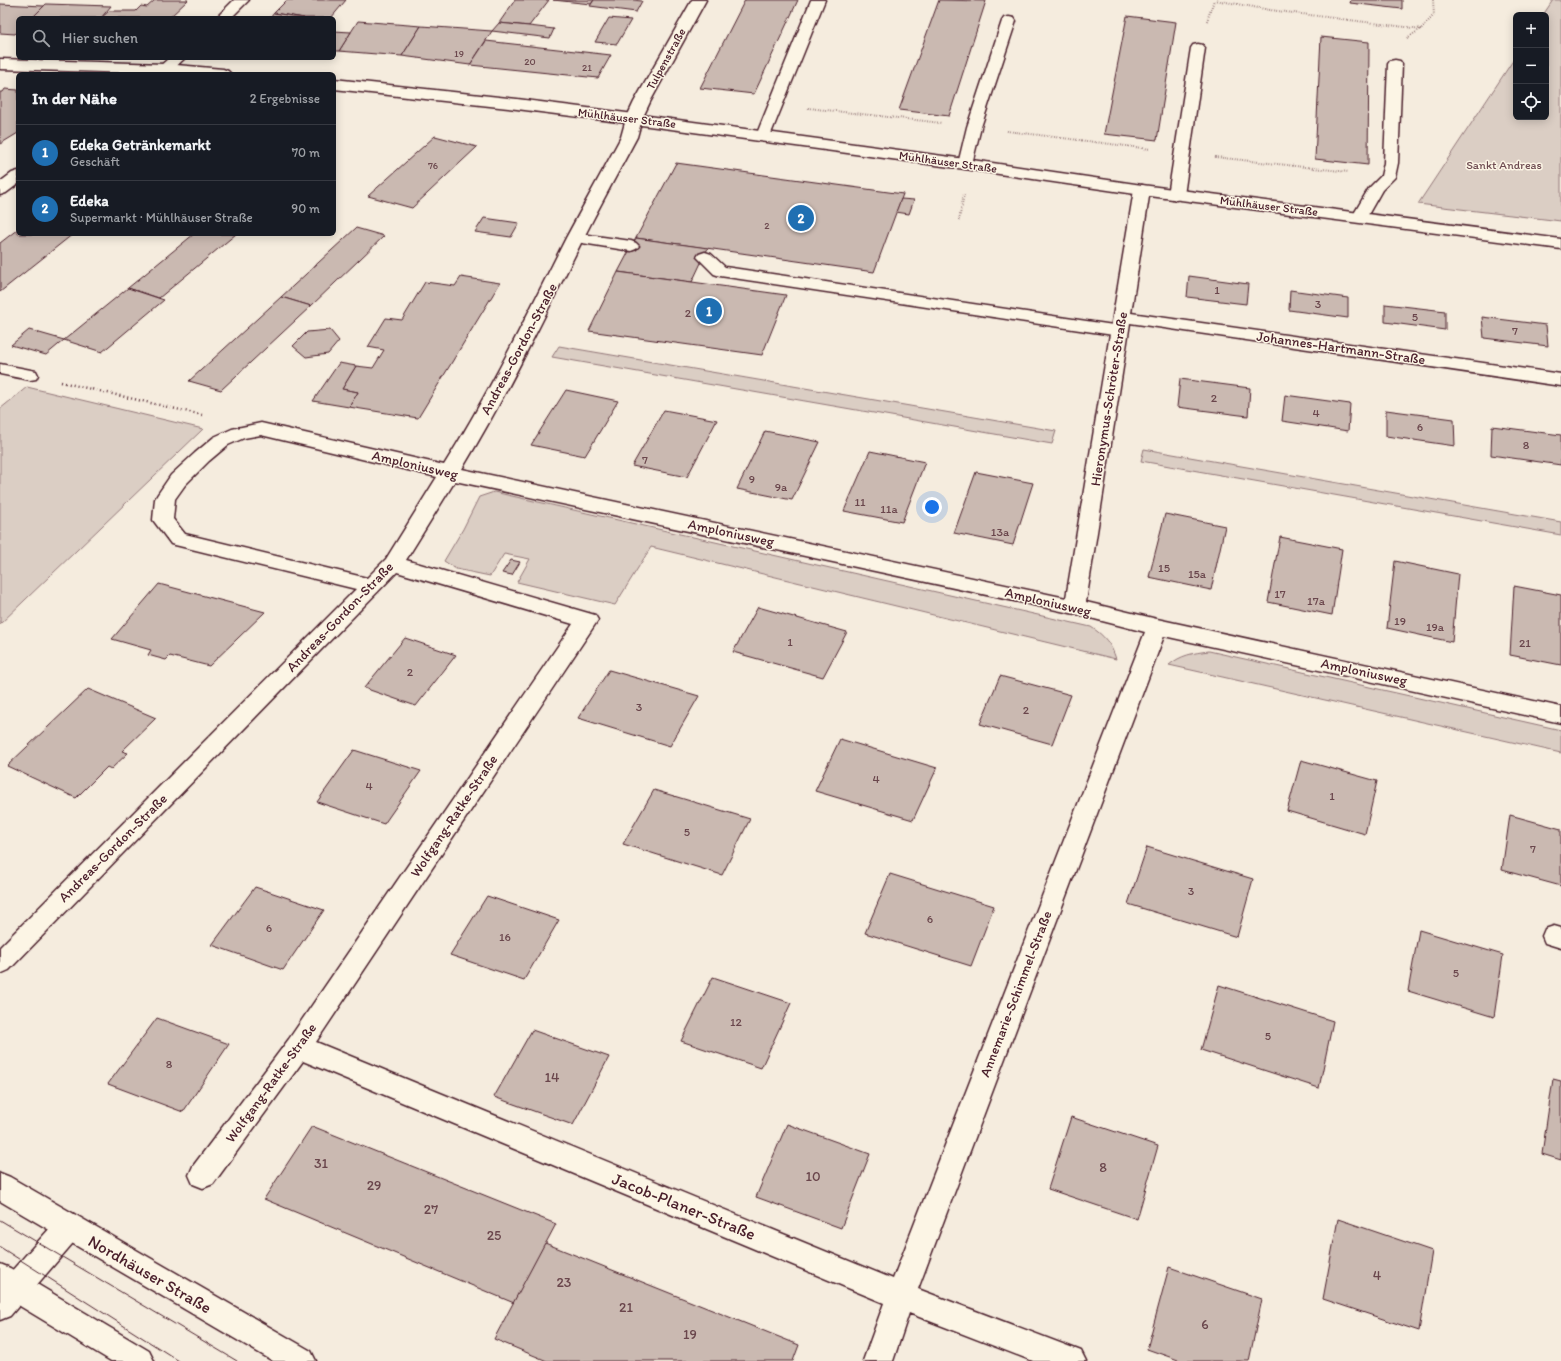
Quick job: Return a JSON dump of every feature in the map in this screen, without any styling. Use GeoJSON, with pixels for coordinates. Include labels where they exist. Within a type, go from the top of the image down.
{"type":"FeatureCollection","features":[{"type":"Feature","properties":{"kind":"street"},"geometry":{"type":"LineString","coordinates":[[225,16],[242,0]]}},
{"type":"Feature","properties":{"kind":"street","name":"Tulpenstraße"},"geometry":{"type":"LineString","coordinates":[[634,119],[699,0]]}},
{"type":"Feature","properties":{"kind":"street"},"geometry":{"type":"LineString","coordinates":[[0,64],[162,72],[176,60]]}},
{"type":"Feature","properties":{"kind":"street","name":"Mühlhäuser Straße"},"geometry":{"type":"LineString","coordinates":[[336,84],[518,104],[634,119],[965,164],[1176,195],[1360,217],[1453,231],[1561,244]]}},
{"type":"Feature","properties":{"kind":"street","name":"Andreas-Gordon-Straße"},"geometry":{"type":"LineString","coordinates":[[0,963],[393,564],[474,432],[523,343],[629,137],[634,119]]}},
{"type":"Feature","properties":{"kind":"street"},"geometry":{"type":"LineString","coordinates":[[0,190],[16,178]]}},
{"type":"Feature","properties":{"kind":"street","name":"Hieronymus-Schröter-Straße"},"geometry":{"type":"LineString","coordinates":[[1075,607],[1142,190]]}},
{"type":"Feature","properties":{"kind":"street","name":"Johannes-Hartmann-Straße"},"geometry":{"type":"LineString","coordinates":[[1121,324],[1561,380]]}},
{"type":"Feature","properties":{"kind":"street","name":"Amploniusweg"},"geometry":{"type":"LineString","coordinates":[[372,586],[178,539],[163,520],[165,499],[178,480],[221,441],[239,433],[261,429],[449,473],[1075,607],[1157,627],[1561,714]]}},
{"type":"Feature","properties":{"kind":"street","name":"Wolfgang-Ratke-Straße"},"geometry":{"type":"LineString","coordinates":[[203,1175],[298,1047],[587,620],[393,564]]}},
{"type":"Feature","properties":{"kind":"street","name":"Annemarie-Schimmel-Straße"},"geometry":{"type":"LineString","coordinates":[[878,1361],[901,1296],[1157,627]]}},
{"type":"Feature","properties":{"kind":"street","name":"Jacob-Planer-Straße"},"geometry":{"type":"LineString","coordinates":[[298,1047],[901,1296],[1071,1361]]}},
{"type":"Feature","properties":{"kind":"street","name":"Nordhäuser Straße"},"geometry":{"type":"LineString","coordinates":[[0,1186],[301,1361]]}},
{"type":"Feature","properties":{"kind":"street"},"geometry":{"type":"LineString","coordinates":[[69,1227],[6,1290],[139,1361]]}},
{"type":"Feature","properties":{"kind":"lane"},"geometry":{"type":"LineString","coordinates":[[763,136],[818,0]]}},
{"type":"Feature","properties":{"kind":"lane"},"geometry":{"type":"LineString","coordinates":[[965,164],[974,126],[1009,21]]}},
{"type":"Feature","properties":{"kind":"lane"},"geometry":{"type":"LineString","coordinates":[[1176,195],[1181,153],[1198,48]]}},
{"type":"Feature","properties":{"kind":"lane"},"geometry":{"type":"LineString","coordinates":[[1360,217],[1376,188],[1388,177],[1391,163],[1395,64]]}},
{"type":"Feature","properties":{"kind":"lane"},"geometry":{"type":"LineString","coordinates":[[576,238],[631,246]]}},
{"type":"Feature","properties":{"kind":"lane"},"geometry":{"type":"LineString","coordinates":[[705,257],[720,272],[1121,324]]}},
{"type":"Feature","properties":{"kind":"lane"},"geometry":{"type":"LineString","coordinates":[[0,369],[30,375]]}},
{"type":"Feature","properties":{"kind":"path"},"geometry":{"type":"LineString","coordinates":[[1215,0],[1270,10],[1421,29]]}},
{"type":"Feature","properties":{"kind":"path"},"geometry":{"type":"LineString","coordinates":[[1395,64],[1399,44],[1421,29],[1434,15],[1433,0]]}},
{"type":"Feature","properties":{"kind":"path"},"geometry":{"type":"LineString","coordinates":[[776,104],[974,126],[1181,153],[1388,177]]}},
{"type":"Feature","properties":{"kind":"path"},"geometry":{"type":"LineString","coordinates":[[959,220],[966,188]]}},
{"type":"Feature","properties":{"kind":"path"},"geometry":{"type":"LineString","coordinates":[[30,375],[261,429]]}},
{"type":"Feature","properties":{"kind":"green space","name":"Sankt Andreas"},"geometry":{"type":"Polygon","coordinates":[[[1553,0],[1561,0],[1561,221],[1418,204],[1513,61],[1513,120],[1549,120],[1549,12],[1545,12],[1553,0]]]}},
{"type":"Feature","properties":{"kind":"green space"},"geometry":{"type":"Polygon","coordinates":[[[559,346],[1056,431],[1052,444],[552,357],[559,346]]]}},
{"type":"Feature","properties":{"kind":"green space"},"geometry":{"type":"Polygon","coordinates":[[[27,387],[203,429],[0,624],[0,409],[27,387]]]}},
{"type":"Feature","properties":{"kind":"green space"},"geometry":{"type":"Polygon","coordinates":[[[1144,449],[1561,522],[1561,535],[1141,461],[1144,449]]]}},
{"type":"Feature","properties":{"kind":"green space"},"geometry":{"type":"Polygon","coordinates":[[[494,492],[1091,627],[1107,641],[1116,659],[651,547],[615,605],[517,582],[530,559],[504,554],[490,576],[456,569],[444,561],[463,529],[479,497],[494,492]]]}},
{"type":"Feature","properties":{"kind":"green space"},"geometry":{"type":"Polygon","coordinates":[[[1209,651],[1561,730],[1561,753],[1169,665],[1188,655],[1209,651]]]}},
{"type":"Feature","properties":{"kind":"building"},"geometry":{"type":"Polygon","coordinates":[[[155,0],[188,0],[171,16],[103,16],[109,11],[136,11],[141,6],[147,7],[155,0]]]}},
{"type":"Feature","properties":{"kind":"building"},"geometry":{"type":"Polygon","coordinates":[[[287,0],[346,0],[333,16],[292,16],[274,13],[287,0]]]}},
{"type":"Feature","properties":{"kind":"building"},"geometry":{"type":"Polygon","coordinates":[[[515,0],[549,0],[529,26],[499,23],[515,0]]]}},
{"type":"Feature","properties":{"kind":"building"},"geometry":{"type":"Polygon","coordinates":[[[553,0],[594,0],[591,4],[553,0]]]}},
{"type":"Feature","properties":{"kind":"building"},"geometry":{"type":"Polygon","coordinates":[[[594,0],[642,1],[636,12],[590,6],[594,0]]]}},
{"type":"Feature","properties":{"kind":"building"},"geometry":{"type":"Polygon","coordinates":[[[745,0],[798,0],[754,94],[700,88],[745,0]]]}},
{"type":"Feature","properties":{"kind":"building"},"geometry":{"type":"Polygon","coordinates":[[[939,0],[986,1],[949,116],[899,110],[939,0]]]}},
{"type":"Feature","properties":{"kind":"building"},"geometry":{"type":"Polygon","coordinates":[[[1351,0],[1402,0],[1402,9],[1350,3],[1351,0]]]}},
{"type":"Feature","properties":{"kind":"building"},"geometry":{"type":"Polygon","coordinates":[[[0,4],[44,6],[34,16],[16,16],[15,34],[0,33],[0,4]]]}},
{"type":"Feature","properties":{"kind":"building"},"geometry":{"type":"Polygon","coordinates":[[[46,4],[111,6],[103,16],[34,16],[46,4]]]}},
{"type":"Feature","properties":{"kind":"building"},"geometry":{"type":"Polygon","coordinates":[[[274,13],[292,16],[272,16],[274,13]]]}},
{"type":"Feature","properties":{"kind":"building"},"geometry":{"type":"Polygon","coordinates":[[[1127,16],[1176,22],[1157,140],[1104,134],[1127,16]]]}},
{"type":"Feature","properties":{"kind":"building"},"geometry":{"type":"Polygon","coordinates":[[[609,18],[631,20],[617,44],[595,42],[609,18]]]}},
{"type":"Feature","properties":{"kind":"building"},"geometry":{"type":"Polygon","coordinates":[[[358,21],[421,26],[402,56],[339,51],[358,21]]]}},
{"type":"Feature","properties":{"kind":"building"},"geometry":{"type":"Polygon","coordinates":[[[499,23],[554,29],[550,38],[492,31],[499,23]]]}},
{"type":"Feature","properties":{"kind":"building"},"geometry":{"type":"Polygon","coordinates":[[[421,26],[492,31],[470,65],[402,56],[421,26]]]}},
{"type":"Feature","properties":{"kind":"building"},"geometry":{"type":"Polygon","coordinates":[[[336,31],[351,32],[339,51],[336,51],[336,31]]]}},
{"type":"Feature","properties":{"kind":"building"},"geometry":{"type":"Polygon","coordinates":[[[1321,37],[1369,42],[1368,165],[1315,159],[1321,37]]]}},
{"type":"Feature","properties":{"kind":"building"},"geometry":{"type":"Polygon","coordinates":[[[486,41],[611,55],[598,78],[470,65],[486,41]]]}},
{"type":"Feature","properties":{"kind":"building"},"geometry":{"type":"Polygon","coordinates":[[[5,89],[16,90],[16,134],[0,144],[0,92],[3,92],[5,89]]]}},
{"type":"Feature","properties":{"kind":"building"},"geometry":{"type":"Polygon","coordinates":[[[435,136],[477,147],[412,208],[368,196],[435,136]]]}},
{"type":"Feature","properties":{"kind":"building"},"geometry":{"type":"Polygon","coordinates":[[[676,163],[903,194],[874,272],[636,238],[676,163]]]}},
{"type":"Feature","properties":{"kind":"building"},"geometry":{"type":"Polygon","coordinates":[[[901,199],[914,200],[909,214],[896,212],[901,199]]]}},
{"type":"Feature","properties":{"kind":"building"},"geometry":{"type":"Polygon","coordinates":[[[484,218],[519,223],[511,237],[475,232],[484,218]]]}},
{"type":"Feature","properties":{"kind":"building"},"geometry":{"type":"Polygon","coordinates":[[[356,228],[384,236],[311,306],[281,297],[356,228]]]}},
{"type":"Feature","properties":{"kind":"building"},"geometry":{"type":"Polygon","coordinates":[[[16,231],[16,236],[70,236],[0,292],[0,243],[16,231]]]}},
{"type":"Feature","properties":{"kind":"building"},"geometry":{"type":"Polygon","coordinates":[[[192,236],[234,236],[159,298],[128,288],[192,236]]]}},
{"type":"Feature","properties":{"kind":"building"},"geometry":{"type":"Polygon","coordinates":[[[636,238],[708,248],[692,282],[618,272],[636,238]]]}},
{"type":"Feature","properties":{"kind":"building"},"geometry":{"type":"Polygon","coordinates":[[[618,272],[786,295],[762,355],[589,331],[618,272]]]}},
{"type":"Feature","properties":{"kind":"building"},"geometry":{"type":"Polygon","coordinates":[[[1189,276],[1248,284],[1246,304],[1187,297],[1189,276]]]}},
{"type":"Feature","properties":{"kind":"building"},"geometry":{"type":"Polygon","coordinates":[[[461,277],[500,283],[418,418],[349,407],[358,392],[342,389],[356,366],[373,368],[384,350],[368,347],[386,318],[402,320],[425,282],[455,286],[461,277]]]}},
{"type":"Feature","properties":{"kind":"building"},"geometry":{"type":"Polygon","coordinates":[[[128,288],[164,300],[102,352],[64,340],[128,288]]]}},
{"type":"Feature","properties":{"kind":"building"},"geometry":{"type":"Polygon","coordinates":[[[1290,290],[1348,298],[1348,318],[1289,310],[1290,290]]]}},
{"type":"Feature","properties":{"kind":"building"},"geometry":{"type":"Polygon","coordinates":[[[281,297],[311,306],[221,390],[189,381],[281,297]]]}},
{"type":"Feature","properties":{"kind":"building"},"geometry":{"type":"Polygon","coordinates":[[[1385,304],[1445,311],[1445,330],[1385,322],[1385,304]]]}},
{"type":"Feature","properties":{"kind":"building"},"geometry":{"type":"Polygon","coordinates":[[[1482,317],[1546,325],[1548,346],[1484,338],[1482,317]]]}},
{"type":"Feature","properties":{"kind":"building"},"geometry":{"type":"Polygon","coordinates":[[[29,330],[64,340],[46,355],[11,345],[29,330]]]}},
{"type":"Feature","properties":{"kind":"building"},"geometry":{"type":"Polygon","coordinates":[[[330,330],[339,341],[328,354],[306,357],[293,346],[307,332],[330,330]]]}},
{"type":"Feature","properties":{"kind":"building"},"geometry":{"type":"Polygon","coordinates":[[[339,363],[356,366],[342,389],[358,392],[349,407],[313,401],[339,363]]]}},
{"type":"Feature","properties":{"kind":"building"},"geometry":{"type":"Polygon","coordinates":[[[1180,379],[1250,388],[1248,416],[1177,407],[1180,379]]]}},
{"type":"Feature","properties":{"kind":"building"},"geometry":{"type":"Polygon","coordinates":[[[566,390],[618,401],[585,456],[531,445],[566,390]]]}},
{"type":"Feature","properties":{"kind":"building"},"geometry":{"type":"Polygon","coordinates":[[[1285,395],[1350,404],[1348,431],[1282,421],[1285,395]]]}},
{"type":"Feature","properties":{"kind":"building"},"geometry":{"type":"Polygon","coordinates":[[[664,410],[717,420],[687,477],[632,466],[664,410]]]}},
{"type":"Feature","properties":{"kind":"building"},"geometry":{"type":"Polygon","coordinates":[[[1386,410],[1454,419],[1455,446],[1386,436],[1386,410]]]}},
{"type":"Feature","properties":{"kind":"building"},"geometry":{"type":"Polygon","coordinates":[[[1492,426],[1561,435],[1561,465],[1491,455],[1492,426]]]}},
{"type":"Feature","properties":{"kind":"building"},"geometry":{"type":"Polygon","coordinates":[[[765,431],[820,442],[792,500],[737,489],[765,431]]]}},
{"type":"Feature","properties":{"kind":"building"},"geometry":{"type":"Polygon","coordinates":[[[870,451],[925,462],[902,522],[844,511],[870,451]]]}},
{"type":"Feature","properties":{"kind":"building"},"geometry":{"type":"Polygon","coordinates":[[[976,472],[1033,483],[1013,545],[954,533],[976,472]]]}},
{"type":"Feature","properties":{"kind":"building"},"geometry":{"type":"Polygon","coordinates":[[[1165,514],[1225,526],[1211,590],[1149,577],[1165,514]]]}},
{"type":"Feature","properties":{"kind":"building"},"geometry":{"type":"Polygon","coordinates":[[[1280,537],[1342,549],[1332,615],[1268,602],[1280,537]]]}},
{"type":"Feature","properties":{"kind":"building"},"geometry":{"type":"Polygon","coordinates":[[[511,560],[520,562],[512,575],[502,573],[511,560]]]}},
{"type":"Feature","properties":{"kind":"building"},"geometry":{"type":"Polygon","coordinates":[[[1395,561],[1458,574],[1452,642],[1387,628],[1395,561]]]}},
{"type":"Feature","properties":{"kind":"building"},"geometry":{"type":"Polygon","coordinates":[[[159,584],[265,612],[209,666],[170,656],[166,660],[155,657],[148,655],[151,650],[112,639],[159,584]]]}},
{"type":"Feature","properties":{"kind":"building"},"geometry":{"type":"Polygon","coordinates":[[[1514,586],[1561,595],[1561,665],[1510,655],[1514,586]]]}},
{"type":"Feature","properties":{"kind":"building"},"geometry":{"type":"Polygon","coordinates":[[[758,607],[847,632],[823,677],[733,652],[758,607]]]}},
{"type":"Feature","properties":{"kind":"building"},"geometry":{"type":"Polygon","coordinates":[[[405,638],[456,655],[416,706],[364,688],[405,638]]]}},
{"type":"Feature","properties":{"kind":"building"},"geometry":{"type":"Polygon","coordinates":[[[609,670],[699,696],[670,746],[578,718],[609,670]]]}},
{"type":"Feature","properties":{"kind":"building"},"geometry":{"type":"Polygon","coordinates":[[[1000,676],[1071,695],[1052,744],[980,724],[1000,676]]]}},
{"type":"Feature","properties":{"kind":"building"},"geometry":{"type":"Polygon","coordinates":[[[88,689],[156,718],[122,751],[128,753],[111,769],[107,767],[76,798],[7,766],[88,689]]]}},
{"type":"Feature","properties":{"kind":"building"},"geometry":{"type":"Polygon","coordinates":[[[840,739],[937,768],[913,820],[815,791],[840,739]]]}},
{"type":"Feature","properties":{"kind":"building"},"geometry":{"type":"Polygon","coordinates":[[[354,750],[421,771],[384,824],[317,802],[354,750]]]}},
{"type":"Feature","properties":{"kind":"building"},"geometry":{"type":"Polygon","coordinates":[[[1301,760],[1377,781],[1365,834],[1287,811],[1301,760]]]}},
{"type":"Feature","properties":{"kind":"building"},"geometry":{"type":"Polygon","coordinates":[[[654,790],[750,819],[722,875],[623,844],[654,790]]]}},
{"type":"Feature","properties":{"kind":"building"},"geometry":{"type":"Polygon","coordinates":[[[1510,815],[1561,829],[1561,886],[1502,870],[1510,815]]]}},
{"type":"Feature","properties":{"kind":"building"},"geometry":{"type":"Polygon","coordinates":[[[1147,847],[1253,879],[1237,937],[1128,904],[1147,847]]]}},
{"type":"Feature","properties":{"kind":"building"},"geometry":{"type":"Polygon","coordinates":[[[890,874],[994,906],[971,966],[865,933],[890,874]]]}},
{"type":"Feature","properties":{"kind":"building"},"geometry":{"type":"Polygon","coordinates":[[[255,887],[324,910],[283,970],[212,945],[255,887]]]}},
{"type":"Feature","properties":{"kind":"building"},"geometry":{"type":"Polygon","coordinates":[[[487,896],[559,920],[524,980],[450,955],[487,896]]]}},
{"type":"Feature","properties":{"kind":"building"},"geometry":{"type":"Polygon","coordinates":[[[1419,930],[1503,955],[1494,1017],[1408,991],[1419,930]]]}},
{"type":"Feature","properties":{"kind":"building"},"geometry":{"type":"Polygon","coordinates":[[[713,977],[791,1003],[761,1068],[681,1041],[713,977]]]}},
{"type":"Feature","properties":{"kind":"building"},"geometry":{"type":"Polygon","coordinates":[[[1219,985],[1333,1021],[1319,1088],[1201,1050],[1219,985]]]}},
{"type":"Feature","properties":{"kind":"building"},"geometry":{"type":"Polygon","coordinates":[[[157,1018],[229,1044],[183,1112],[108,1084],[157,1018]]]}},
{"type":"Feature","properties":{"kind":"building"},"geometry":{"type":"Polygon","coordinates":[[[532,1030],[609,1057],[573,1125],[494,1097],[532,1030]]]}},
{"type":"Feature","properties":{"kind":"building"},"geometry":{"type":"Polygon","coordinates":[[[1553,1079],[1561,1081],[1561,1160],[1542,1154],[1553,1079]]]}},
{"type":"Feature","properties":{"kind":"building"},"geometry":{"type":"Polygon","coordinates":[[[1071,1117],[1158,1146],[1137,1219],[1048,1189],[1071,1117]]]}},
{"type":"Feature","properties":{"kind":"building"},"geometry":{"type":"Polygon","coordinates":[[[787,1124],[870,1154],[841,1228],[756,1197],[787,1124]]]}},
{"type":"Feature","properties":{"kind":"building"},"geometry":{"type":"Polygon","coordinates":[[[312,1126],[556,1224],[514,1303],[264,1199],[312,1126]]]}},
{"type":"Feature","properties":{"kind":"building"},"geometry":{"type":"Polygon","coordinates":[[[1338,1219],[1432,1251],[1419,1331],[1323,1299],[1338,1219]]]}},
{"type":"Feature","properties":{"kind":"building"},"geometry":{"type":"Polygon","coordinates":[[[545,1243],[799,1345],[793,1361],[547,1361],[494,1339],[545,1243]]]}},
{"type":"Feature","properties":{"kind":"building"},"geometry":{"type":"Polygon","coordinates":[[[1169,1267],[1262,1299],[1249,1361],[1181,1361],[1147,1349],[1169,1267]]]}},
{"type":"Feature","properties":{"kind":"tram line"},"geometry":{"type":"LineString","coordinates":[[0,1220],[237,1361]]}},
{"type":"Feature","properties":{"kind":"tram line"},"geometry":{"type":"LineString","coordinates":[[0,1247],[179,1361]]}},
{"type":"Feature","properties":{"kind":"place","name":"Edeka"},"geometry":{"type":"Point","coordinates":[801,218]}},
{"type":"Feature","properties":{"kind":"place","name":"Edeka Getränkemarkt"},"geometry":{"type":"Point","coordinates":[709,311]}}]}
